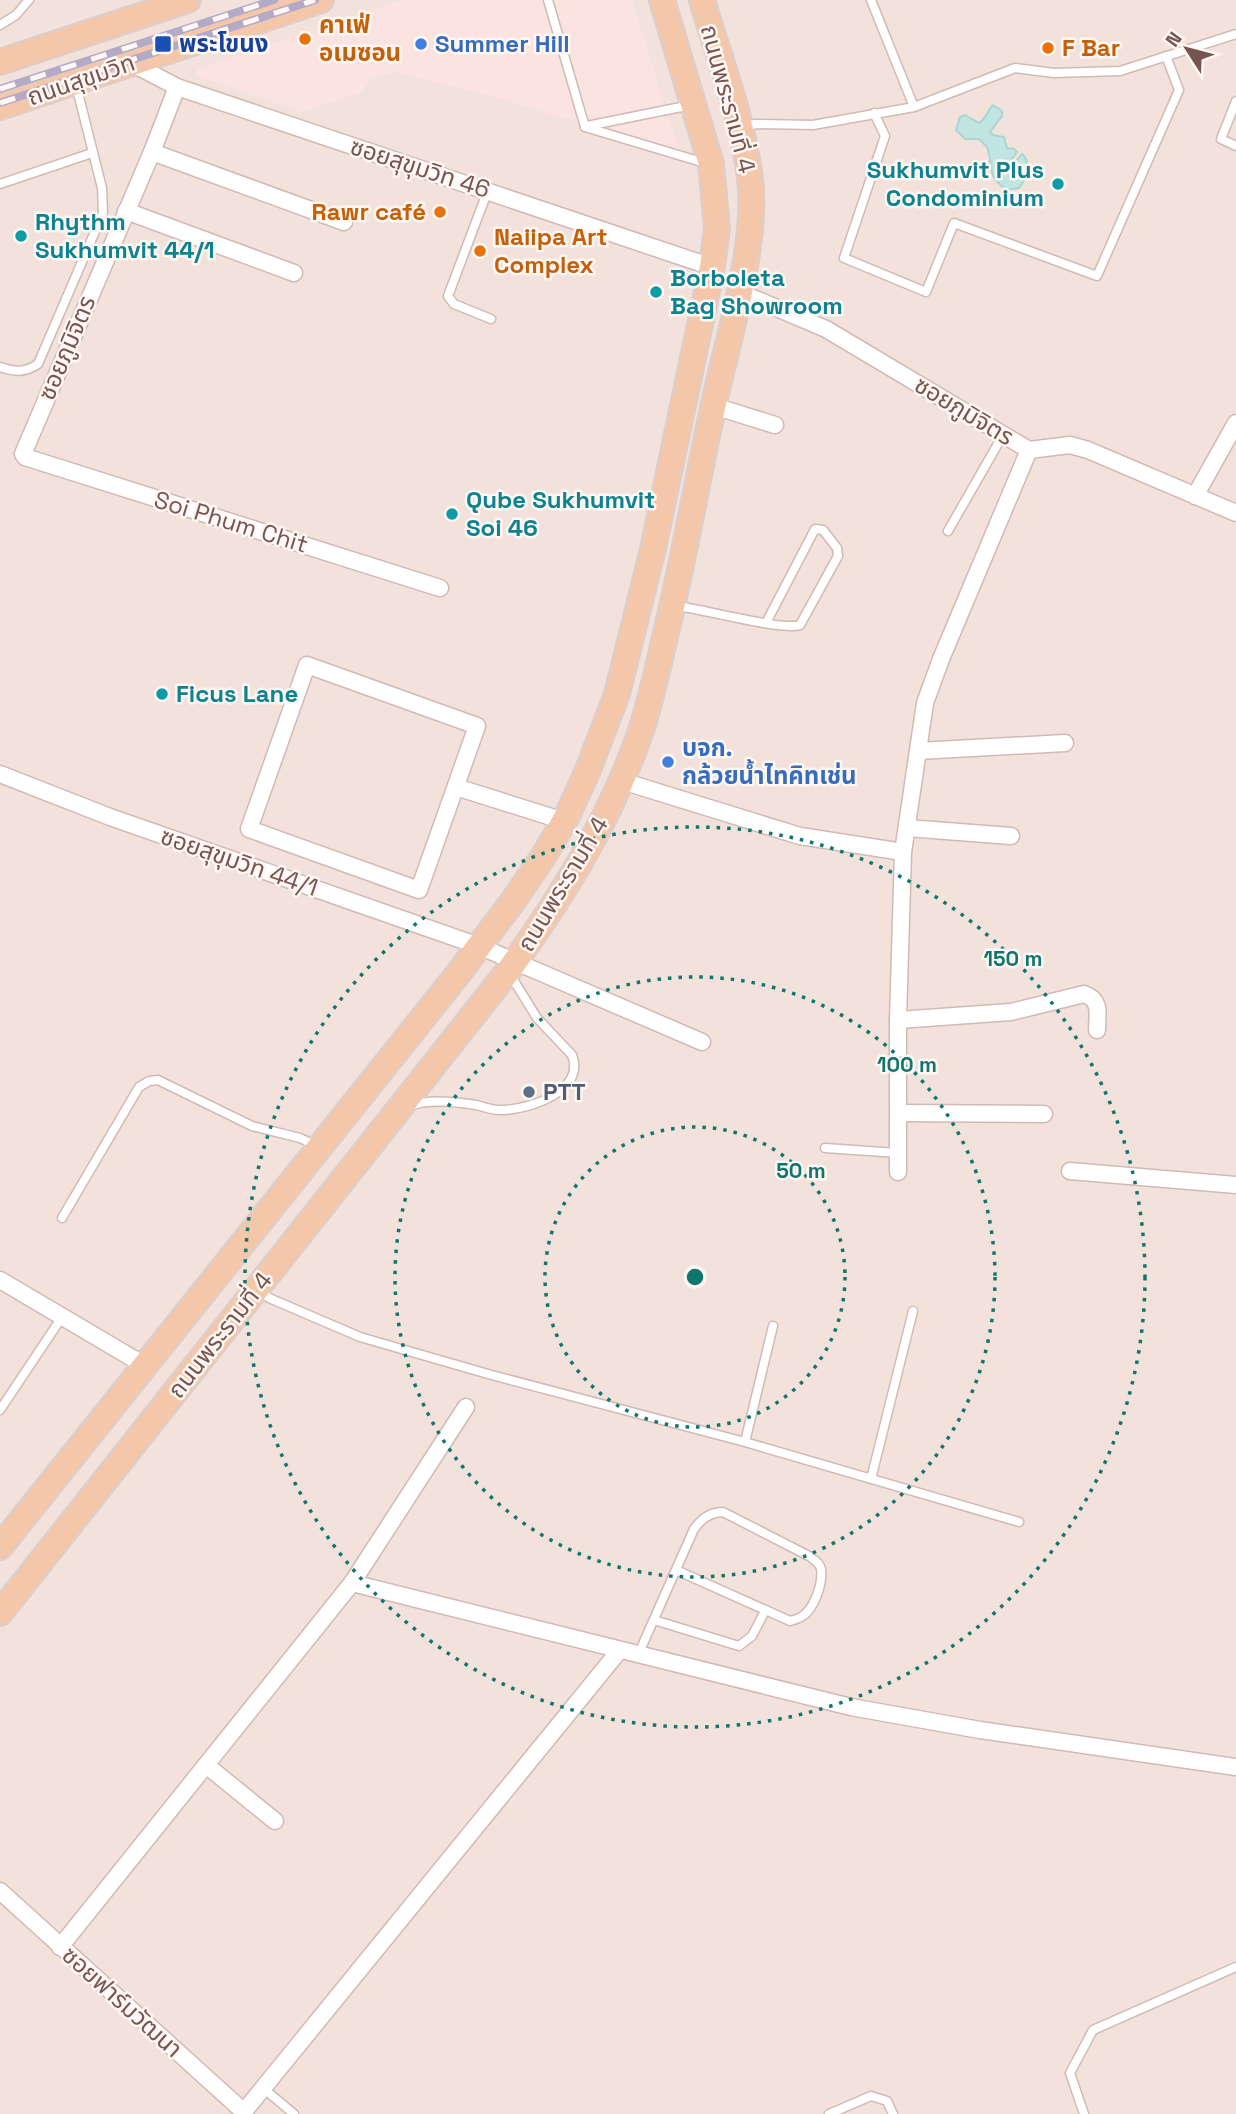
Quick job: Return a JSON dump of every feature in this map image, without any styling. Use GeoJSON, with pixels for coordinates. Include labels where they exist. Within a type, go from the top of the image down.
{"type":"FeatureCollection","features":[{"type":"Feature","properties":{"kind":"main road","name":"ถนนสุขุมวิท"},"geometry":{"type":"LineString","coordinates":[[0,62],[188,0]]}},
{"type":"Feature","properties":{"kind":"main road","name":"ถนนสุขุมวิท"},"geometry":{"type":"LineString","coordinates":[[0,107],[321,0]]}},
{"type":"Feature","properties":{"kind":"main road","name":"ถนนพระรามที่ 4"},"geometry":{"type":"LineString","coordinates":[[0,1548],[479,946],[543,857],[588,771],[617,694],[653,549],[712,267],[717,228],[711,164],[662,0]]}},
{"type":"Feature","properties":{"kind":"main road","name":"ถนนพระรามที่ 4"},"geometry":{"type":"LineString","coordinates":[[0,1613],[401,1109],[512,965],[578,867],[622,781],[650,699],[673,606],[739,292],[749,231],[750,181],[740,128],[702,0]]}},
{"type":"Feature","properties":{"kind":"main road"},"geometry":{"type":"LineString","coordinates":[[703,139],[740,128]]}},
{"type":"Feature","properties":{"kind":"street","name":"ซอยสุขุมวิท 46"},"geometry":{"type":"LineString","coordinates":[[131,63],[177,87],[712,267]]}},
{"type":"Feature","properties":{"kind":"street","name":"ซอยภูมิจิตร"},"geometry":{"type":"LineString","coordinates":[[23,454],[177,87]]}},
{"type":"Feature","properties":{"kind":"street"},"geometry":{"type":"LineString","coordinates":[[152,152],[344,222]]}},
{"type":"Feature","properties":{"kind":"street"},"geometry":{"type":"LineString","coordinates":[[126,211],[295,272]]}},
{"type":"Feature","properties":{"kind":"street","name":"ซอยภูมิจิตร"},"geometry":{"type":"LineString","coordinates":[[739,292],[826,329],[1029,450],[1070,445],[1088,450],[1236,513]]}},
{"type":"Feature","properties":{"kind":"street"},"geometry":{"type":"LineString","coordinates":[[714,406],[775,425]]}},
{"type":"Feature","properties":{"kind":"street"},"geometry":{"type":"LineString","coordinates":[[1195,496],[1236,423]]}},
{"type":"Feature","properties":{"kind":"street"},"geometry":{"type":"LineString","coordinates":[[898,1172],[898,1020],[903,852],[925,703],[1029,450]]}},
{"type":"Feature","properties":{"kind":"street","name":"Soi Phum Chit"},"geometry":{"type":"LineString","coordinates":[[23,454],[38,462],[440,588]]}},
{"type":"Feature","properties":{"kind":"street"},"geometry":{"type":"LineString","coordinates":[[307,665],[477,726],[456,787],[419,890],[249,829],[307,665]]}},
{"type":"Feature","properties":{"kind":"street"},"geometry":{"type":"LineString","coordinates":[[918,751],[1065,743]]}},
{"type":"Feature","properties":{"kind":"street","name":"ซอยสุขุมวิท 44/1"},"geometry":{"type":"LineString","coordinates":[[0,774],[110,817],[479,946],[512,965],[702,1042]]}},
{"type":"Feature","properties":{"kind":"street"},"geometry":{"type":"LineString","coordinates":[[622,781],[800,836],[903,852]]}},
{"type":"Feature","properties":{"kind":"street"},"geometry":{"type":"LineString","coordinates":[[456,787],[564,821]]}},
{"type":"Feature","properties":{"kind":"street"},"geometry":{"type":"LineString","coordinates":[[907,828],[1012,836]]}},
{"type":"Feature","properties":{"kind":"street"},"geometry":{"type":"LineString","coordinates":[[898,1020],[1011,1012],[1084,994],[1091,996],[1098,1004],[1097,1030]]}},
{"type":"Feature","properties":{"kind":"street"},"geometry":{"type":"LineString","coordinates":[[898,1113],[1044,1114]]}},
{"type":"Feature","properties":{"kind":"street"},"geometry":{"type":"LineString","coordinates":[[1070,1171],[1236,1185]]}},
{"type":"Feature","properties":{"kind":"street"},"geometry":{"type":"LineString","coordinates":[[0,1280],[144,1365]]}},
{"type":"Feature","properties":{"kind":"street"},"geometry":{"type":"LineString","coordinates":[[60,1947],[352,1583],[466,1407]]}},
{"type":"Feature","properties":{"kind":"street"},"geometry":{"type":"LineString","coordinates":[[352,1583],[851,1707],[980,1730],[1236,1767]]}},
{"type":"Feature","properties":{"kind":"street"},"geometry":{"type":"LineString","coordinates":[[243,2113],[619,1651]]}},
{"type":"Feature","properties":{"kind":"street"},"geometry":{"type":"LineString","coordinates":[[206,1765],[275,1821]]}},
{"type":"Feature","properties":{"kind":"street","name":"ซอยฟาร์มวัฒนา"},"geometry":{"type":"LineString","coordinates":[[0,1891],[243,2113]]}},
{"type":"Feature","properties":{"kind":"lane"},"geometry":{"type":"LineString","coordinates":[[0,25],[16,15],[29,0]]}},
{"type":"Feature","properties":{"kind":"lane"},"geometry":{"type":"LineString","coordinates":[[548,0],[584,127]]}},
{"type":"Feature","properties":{"kind":"lane"},"geometry":{"type":"LineString","coordinates":[[871,0],[914,107]]}},
{"type":"Feature","properties":{"kind":"lane"},"geometry":{"type":"LineString","coordinates":[[740,128],[755,124],[813,125],[914,107],[1015,68],[1054,73],[1120,71],[1236,34]]}},
{"type":"Feature","properties":{"kind":"lane"},"geometry":{"type":"LineString","coordinates":[[874,113],[885,136],[844,258],[926,292],[954,223],[1097,276],[1179,90],[1166,56]]}},
{"type":"Feature","properties":{"kind":"lane"},"geometry":{"type":"LineString","coordinates":[[0,367],[24,371],[38,364],[99,225],[104,201],[76,82]]}},
{"type":"Feature","properties":{"kind":"lane"},"geometry":{"type":"LineString","coordinates":[[1236,102],[1221,139],[1236,146]]}},
{"type":"Feature","properties":{"kind":"lane"},"geometry":{"type":"LineString","coordinates":[[584,127],[693,105]]}},
{"type":"Feature","properties":{"kind":"lane"},"geometry":{"type":"LineString","coordinates":[[584,127],[711,164]]}},
{"type":"Feature","properties":{"kind":"lane"},"geometry":{"type":"LineString","coordinates":[[0,184],[92,153]]}},
{"type":"Feature","properties":{"kind":"lane"},"geometry":{"type":"LineString","coordinates":[[488,190],[448,296],[454,304],[491,319]]}},
{"type":"Feature","properties":{"kind":"lane"},"geometry":{"type":"LineString","coordinates":[[948,531],[1003,435]]}},
{"type":"Feature","properties":{"kind":"lane"},"geometry":{"type":"LineString","coordinates":[[673,606],[766,623],[796,627],[803,622],[838,556],[837,548],[823,530],[815,528],[766,623]]}},
{"type":"Feature","properties":{"kind":"lane"},"geometry":{"type":"LineString","coordinates":[[401,1109],[419,1102],[460,1103],[502,1111],[558,1094],[568,1082],[574,1072],[575,1062],[572,1055],[537,1018],[513,982],[512,965]]}},
{"type":"Feature","properties":{"kind":"lane"},"geometry":{"type":"LineString","coordinates":[[62,1219],[139,1087],[149,1081],[158,1080],[252,1126],[300,1138],[320,1147]]}},
{"type":"Feature","properties":{"kind":"lane"},"geometry":{"type":"LineString","coordinates":[[825,1148],[898,1153]]}},
{"type":"Feature","properties":{"kind":"lane"},"geometry":{"type":"LineString","coordinates":[[257,1288],[269,1298],[360,1337],[745,1442],[1020,1522]]}},
{"type":"Feature","properties":{"kind":"lane"},"geometry":{"type":"LineString","coordinates":[[871,1479],[913,1311]]}},
{"type":"Feature","properties":{"kind":"lane"},"geometry":{"type":"LineString","coordinates":[[0,1410],[62,1317]]}},
{"type":"Feature","properties":{"kind":"lane"},"geometry":{"type":"LineString","coordinates":[[745,1442],[773,1326]]}},
{"type":"Feature","properties":{"kind":"lane"},"geometry":{"type":"LineString","coordinates":[[638,1655],[653,1620],[676,1570],[700,1520],[710,1515],[723,1512],[809,1556],[818,1563],[821,1570],[817,1594],[802,1617],[790,1621],[676,1570]]}},
{"type":"Feature","properties":{"kind":"lane"},"geometry":{"type":"LineString","coordinates":[[653,1620],[739,1646],[752,1636],[765,1611]]}},
{"type":"Feature","properties":{"kind":"lane"},"geometry":{"type":"LineString","coordinates":[[1084,2114],[1070,2073],[1093,2030],[1236,1967]]}},
{"type":"Feature","properties":{"kind":"lane"},"geometry":{"type":"LineString","coordinates":[[263,2088],[294,2114]]}},
{"type":"Feature","properties":{"kind":"lane"},"geometry":{"type":"LineString","coordinates":[[829,2114],[871,2096],[887,2101],[893,2114]]}},
{"type":"Feature","properties":{"kind":"shaded area"},"geometry":{"type":"Polygon","coordinates":[[[0,0],[1236,0],[1236,2114],[0,2114],[0,0]]]}},
{"type":"Feature","properties":{"kind":"shaded area"},"geometry":{"type":"Polygon","coordinates":[[[403,0],[632,0],[680,154],[493,96],[396,72],[371,78],[362,92],[301,112],[196,76],[198,69],[206,66],[403,0]]]}},
{"type":"Feature","properties":{"kind":"water"},"geometry":{"type":"Polygon","coordinates":[[[993,105],[1002,111],[1002,116],[990,132],[1004,137],[1007,148],[1017,152],[1006,167],[1013,172],[1016,161],[1022,154],[1027,162],[1026,176],[1019,188],[1007,190],[1000,185],[993,175],[987,147],[979,139],[965,139],[956,130],[960,117],[965,115],[979,123],[993,105]]]}},
{"type":"Feature","properties":{"kind":"railway"},"geometry":{"type":"LineString","coordinates":[[0,89],[274,0]]}},
{"type":"Feature","properties":{"kind":"railway"},"geometry":{"type":"LineString","coordinates":[[0,103],[315,0]]}},
{"type":"Feature","properties":{"kind":"place","name":"คาเฟ่ อเมซอน"},"geometry":{"type":"Point","coordinates":[305,39]}},
{"type":"Feature","properties":{"kind":"place","name":"พระโขนง"},"geometry":{"type":"Point","coordinates":[163,44]}},
{"type":"Feature","properties":{"kind":"place","name":"Summer Hill"},"geometry":{"type":"Point","coordinates":[421,44]}},
{"type":"Feature","properties":{"kind":"place","name":"F Bar"},"geometry":{"type":"Point","coordinates":[1048,48]}},
{"type":"Feature","properties":{"kind":"place","name":"Sukhumvit Plus Condominium"},"geometry":{"type":"Point","coordinates":[1058,184]}},
{"type":"Feature","properties":{"kind":"place","name":"Rawr café"},"geometry":{"type":"Point","coordinates":[440,212]}},
{"type":"Feature","properties":{"kind":"place","name":"Rhythm Sukhumvit 44/1"},"geometry":{"type":"Point","coordinates":[21,236]}},
{"type":"Feature","properties":{"kind":"place","name":"Naiipa Art Complex"},"geometry":{"type":"Point","coordinates":[480,251]}},
{"type":"Feature","properties":{"kind":"place","name":"Borboleta Bag Showroom"},"geometry":{"type":"Point","coordinates":[656,292]}},
{"type":"Feature","properties":{"kind":"place","name":"Qube Sukhumvit Soi 46"},"geometry":{"type":"Point","coordinates":[452,514]}},
{"type":"Feature","properties":{"kind":"place","name":"Ficus Lane"},"geometry":{"type":"Point","coordinates":[162,694]}},
{"type":"Feature","properties":{"kind":"place","name":"บจก. กล้วยน้ำไทคิทเช่น"},"geometry":{"type":"Point","coordinates":[668,762]}},
{"type":"Feature","properties":{"kind":"place","name":"PTT"},"geometry":{"type":"Point","coordinates":[529,1092]}}]}
